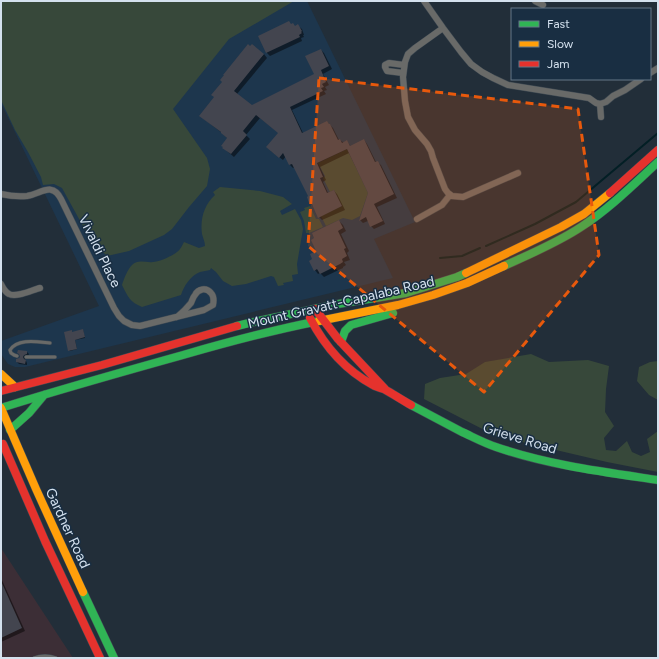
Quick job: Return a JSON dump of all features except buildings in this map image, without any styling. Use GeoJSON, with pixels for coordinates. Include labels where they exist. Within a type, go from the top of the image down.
{"type":"FeatureCollection","features":[{"type":"Feature","properties":{"kind":"main road","name":"Mount Gravatt-Capalaba Road"},"geometry":{"type":"LineString","coordinates":[[1,391],[102,365],[249,323],[310,309],[390,296],[423,288],[457,276],[502,256],[584,214],[613,192],[658,150]]}},
{"type":"Feature","properties":{"kind":"main road","name":"Mount Gravatt-Capalaba Road"},"geometry":{"type":"LineString","coordinates":[[1,408],[44,394],[226,343],[287,327],[398,305],[452,289],[483,277],[580,228],[603,211],[658,162]]}},
{"type":"Feature","properties":{"kind":"main road"},"geometry":{"type":"LineString","coordinates":[[341,342],[345,331],[350,325],[395,312],[414,301]]}},
{"type":"Feature","properties":{"kind":"main road","name":"Grieve Road"},"geometry":{"type":"LineString","coordinates":[[310,309],[322,320],[368,372],[378,380],[385,390]]}},
{"type":"Feature","properties":{"kind":"main road","name":"Grieve Road"},"geometry":{"type":"LineString","coordinates":[[310,309],[312,322],[326,346],[343,363],[372,384],[443,422],[493,446],[527,456],[583,469],[658,480]]}},
{"type":"Feature","properties":{"kind":"main road"},"geometry":{"type":"LineString","coordinates":[[1,374],[15,387]]}},
{"type":"Feature","properties":{"kind":"main road"},"geometry":{"type":"LineString","coordinates":[[10,430],[29,413],[44,394]]}},
{"type":"Feature","properties":{"kind":"main road","name":"Gardner Road"},"geometry":{"type":"LineString","coordinates":[[1,408],[36,489],[114,658]]}},
{"type":"Feature","properties":{"kind":"main road","name":"Gardner Road"},"geometry":{"type":"LineString","coordinates":[[2,445],[100,658]]}},
{"type":"Feature","properties":{"kind":"street"},"geometry":{"type":"LineString","coordinates":[[424,1],[471,64],[482,72],[508,85],[589,98],[600,104],[606,102],[613,96],[640,80]]}},
{"type":"Feature","properties":{"kind":"street"},"geometry":{"type":"LineString","coordinates":[[535,1],[543,4]]}},
{"type":"Feature","properties":{"kind":"street"},"geometry":{"type":"LineString","coordinates":[[443,28],[411,51],[406,58],[403,73],[408,117],[415,130],[431,151],[446,191],[454,197],[463,197],[518,173]]}},
{"type":"Feature","properties":{"kind":"street"},"geometry":{"type":"LineString","coordinates":[[403,73],[387,71],[384,67],[388,63],[404,65]]}},
{"type":"Feature","properties":{"kind":"street"},"geometry":{"type":"LineString","coordinates":[[600,104],[601,117]]}},
{"type":"Feature","properties":{"kind":"street","name":"Vivaldi Place"},"geometry":{"type":"LineString","coordinates":[[1,194],[29,196],[47,190],[56,191],[114,308],[121,319],[128,323],[140,326],[177,317],[204,310],[213,304],[214,300],[212,294],[205,289],[199,290],[191,303],[177,317]]}},
{"type":"Feature","properties":{"kind":"street"},"geometry":{"type":"LineString","coordinates":[[417,219],[440,207],[450,195]]}},
{"type":"Feature","properties":{"kind":"street"},"geometry":{"type":"LineString","coordinates":[[1,284],[5,292],[13,296],[40,288]]}},
{"type":"Feature","properties":{"kind":"lane"},"geometry":{"type":"LineString","coordinates":[[16,356],[11,353],[10,350],[13,346],[20,342],[50,344]]}},
{"type":"Feature","properties":{"kind":"lane"},"geometry":{"type":"LineString","coordinates":[[26,357],[55,357]]}},
{"type":"Feature","properties":{"kind":"lane"},"geometry":{"type":"LineString","coordinates":[[34,658],[47,655],[56,658]]}},
{"type":"Feature","properties":{"kind":"highlighted area"},"geometry":{"type":"Polygon","coordinates":[[[319,78],[578,109],[599,255],[484,392],[308,246],[319,78]]]}},
{"type":"Feature","properties":{"kind":"shaded area"},"geometry":{"type":"Polygon","coordinates":[[[1,1],[307,1],[415,222],[374,239],[393,278],[25,367],[15,367],[8,364],[1,354],[1,341],[99,306],[1,103],[1,1]]]}},
{"type":"Feature","properties":{"kind":"shaded area"},"geometry":{"type":"Polygon","coordinates":[[[1,548],[73,658],[1,658],[1,548]]]}},
{"type":"Feature","properties":{"kind":"green space"},"geometry":{"type":"Polygon","coordinates":[[[1,1],[294,1],[229,39],[173,109],[207,158],[210,169],[207,186],[172,229],[164,235],[129,251],[107,256],[94,243],[84,228],[62,188],[54,184],[43,185],[41,177],[15,130],[1,100],[1,1]]]}},
{"type":"Feature","properties":{"kind":"green space"},"geometry":{"type":"Polygon","coordinates":[[[347,149],[368,193],[360,216],[352,220],[343,218],[326,226],[321,216],[342,206],[334,190],[330,192],[323,178],[325,176],[318,163],[347,149]]]}},
{"type":"Feature","properties":{"kind":"green space"},"geometry":{"type":"Polygon","coordinates":[[[220,187],[260,191],[283,197],[292,204],[280,211],[282,215],[295,209],[301,220],[303,229],[297,264],[298,274],[292,275],[293,281],[283,283],[284,285],[278,286],[274,277],[271,276],[246,284],[232,286],[223,281],[211,268],[210,270],[200,272],[193,276],[181,295],[142,307],[132,301],[122,285],[130,267],[134,263],[156,262],[162,260],[175,254],[184,242],[199,248],[205,246],[202,234],[202,218],[208,203],[215,195],[213,192],[220,187]]]}},
{"type":"Feature","properties":{"kind":"green space"},"geometry":{"type":"Polygon","coordinates":[[[310,206],[316,219],[319,219],[323,227],[306,233],[304,221],[300,212],[305,210],[304,208],[310,206]]]}},
{"type":"Feature","properties":{"kind":"green space"},"geometry":{"type":"Polygon","coordinates":[[[531,354],[549,362],[588,360],[609,366],[605,412],[614,426],[604,438],[606,450],[616,451],[627,441],[632,452],[641,456],[650,452],[647,439],[658,431],[658,472],[607,462],[496,436],[424,399],[425,384],[440,378],[466,374],[485,362],[531,354]]]}},
{"type":"Feature","properties":{"kind":"green space"},"geometry":{"type":"Polygon","coordinates":[[[658,361],[658,400],[649,395],[637,381],[639,367],[650,362],[658,361]]]}},
{"type":"Feature","properties":{"kind":"waterway"},"geometry":{"type":"LineString","coordinates":[[486,246],[535,224],[576,202],[658,133]]}},
{"type":"Feature","properties":{"kind":"waterway"},"geometry":{"type":"LineString","coordinates":[[440,258],[462,256],[480,248]]}},
{"type":"Feature","properties":{"kind":"traffic: fast"},"geometry":{"type":"LineString","coordinates":[[504,266],[553,243],[581,227],[611,205],[658,162]]}},
{"type":"Feature","properties":{"kind":"traffic: fast"},"geometry":{"type":"LineString","coordinates":[[237,326],[338,304],[406,293],[466,273]]}},
{"type":"Feature","properties":{"kind":"traffic: fast"},"geometry":{"type":"LineString","coordinates":[[341,342],[345,331],[351,325],[393,313]]}},
{"type":"Feature","properties":{"kind":"traffic: fast"},"geometry":{"type":"LineString","coordinates":[[1,408],[217,345],[319,321]]}},
{"type":"Feature","properties":{"kind":"traffic: fast"},"geometry":{"type":"LineString","coordinates":[[10,430],[29,413],[44,395]]}},
{"type":"Feature","properties":{"kind":"traffic: fast"},"geometry":{"type":"LineString","coordinates":[[411,405],[479,440],[516,453],[536,459],[576,467],[658,480]]}},
{"type":"Feature","properties":{"kind":"traffic: fast"},"geometry":{"type":"LineString","coordinates":[[83,592],[114,658]]}},
{"type":"Feature","properties":{"kind":"traffic: slow"},"geometry":{"type":"LineString","coordinates":[[466,273],[561,227],[584,214],[610,193]]}},
{"type":"Feature","properties":{"kind":"traffic: slow"},"geometry":{"type":"LineString","coordinates":[[319,321],[398,305],[433,295],[467,283],[504,266]]}},
{"type":"Feature","properties":{"kind":"traffic: slow"},"geometry":{"type":"LineString","coordinates":[[1,374],[15,387]]}},
{"type":"Feature","properties":{"kind":"traffic: slow"},"geometry":{"type":"LineString","coordinates":[[1,408],[83,592]]}},
{"type":"Feature","properties":{"kind":"traffic: jam"},"geometry":{"type":"LineString","coordinates":[[610,193],[658,150]]}},
{"type":"Feature","properties":{"kind":"traffic: jam"},"geometry":{"type":"LineString","coordinates":[[315,309],[338,339],[385,389]]}},
{"type":"Feature","properties":{"kind":"traffic: jam"},"geometry":{"type":"LineString","coordinates":[[310,318],[322,338],[336,356],[353,372],[374,386],[384,389],[411,405]]}},
{"type":"Feature","properties":{"kind":"traffic: jam"},"geometry":{"type":"LineString","coordinates":[[1,391],[102,365],[237,326]]}},
{"type":"Feature","properties":{"kind":"traffic: jam"},"geometry":{"type":"LineString","coordinates":[[3,444],[45,541],[100,658]]}}]}
